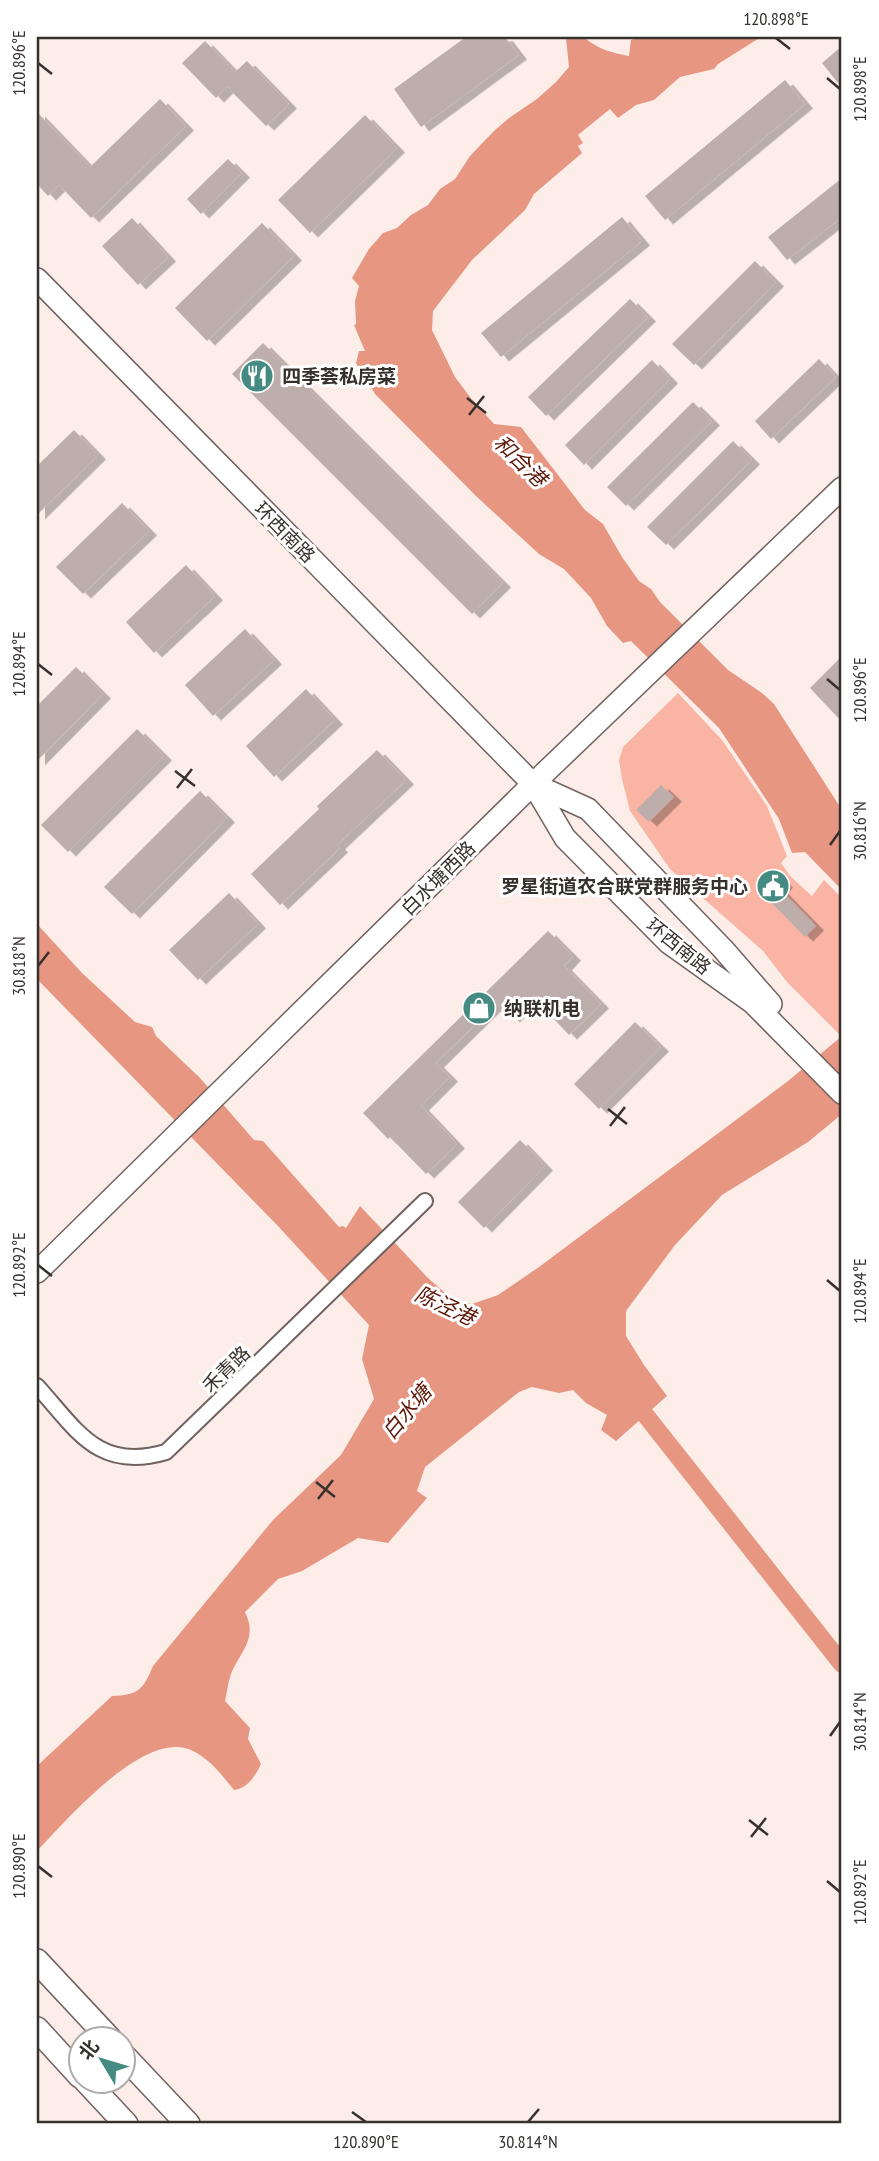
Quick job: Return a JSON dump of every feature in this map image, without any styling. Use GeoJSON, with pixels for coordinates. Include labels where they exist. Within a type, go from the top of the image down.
{"type":"FeatureCollection","features":[{"type":"Feature","properties":{"kind":"main road"},"geometry":{"type":"LineString","coordinates":[[37,1961],[94,2024]]}},
{"type":"Feature","properties":{"kind":"main road"},"geometry":{"type":"LineString","coordinates":[[37,2029],[66,2061]]}},
{"type":"Feature","properties":{"kind":"main road"},"geometry":{"type":"LineString","coordinates":[[136,2068],[188,2124]]}},
{"type":"Feature","properties":{"kind":"main road"},"geometry":{"type":"LineString","coordinates":[[97,2094],[126,2124]]}},
{"type":"Feature","properties":{"kind":"street","name":"环西南路"},"geometry":{"type":"LineString","coordinates":[[37,279],[533,784],[565,838],[669,943],[758,999],[842,1075]]}},
{"type":"Feature","properties":{"kind":"street","name":"白水塘西路"},"geometry":{"type":"LineString","coordinates":[[37,1272],[533,784],[842,488]]}},
{"type":"Feature","properties":{"kind":"street","name":"环西南路"},"geometry":{"type":"LineString","coordinates":[[533,784],[588,809],[723,949],[758,999],[842,1093]]}},
{"type":"Feature","properties":{"kind":"street","name":"禾青路"},"geometry":{"type":"LineString","coordinates":[[37,1386],[98,1449],[116,1457],[134,1459],[166,1452],[425,1201]]}},
{"type":"Feature","properties":{"kind":"shaded area"},"geometry":{"type":"Polygon","coordinates":[[[678,693],[722,740],[767,806],[787,856],[781,863],[790,876],[812,896],[824,880],[842,898],[840,1035],[787,982],[763,951],[670,869],[630,811],[619,760],[623,747],[678,693]]]}},
{"type":"Feature","properties":{"kind":"water","name":"和合港"},"geometry":{"type":"Polygon","coordinates":[[[565,37],[584,37],[605,50],[629,56],[631,40],[638,37],[761,37],[714,69],[680,77],[654,100],[636,105],[618,118],[610,109],[578,135],[583,143],[578,146],[582,153],[534,194],[525,210],[472,260],[433,311],[432,330],[455,377],[494,424],[521,427],[585,510],[603,524],[639,581],[651,589],[660,602],[728,670],[774,704],[842,810],[842,890],[805,852],[792,853],[779,819],[719,728],[631,641],[623,643],[607,626],[591,598],[564,569],[539,554],[477,497],[375,394],[356,363],[359,351],[365,351],[354,325],[359,286],[352,278],[369,249],[383,233],[397,228],[428,205],[440,189],[455,179],[470,156],[494,131],[556,82],[569,67],[565,37]]]}},
{"type":"Feature","properties":{"kind":"water","name":"白水塘"},"geometry":{"type":"Polygon","coordinates":[[[37,924],[82,973],[135,1022],[152,1027],[156,1036],[200,1078],[254,1140],[263,1141],[339,1227],[346,1228],[360,1206],[428,1278],[452,1299],[472,1304],[498,1295],[539,1267],[788,1081],[842,1036],[842,1114],[808,1142],[722,1195],[675,1245],[626,1311],[626,1336],[667,1396],[616,1441],[601,1430],[607,1415],[586,1403],[573,1390],[559,1393],[532,1387],[519,1392],[425,1467],[417,1491],[427,1498],[388,1543],[358,1538],[302,1571],[278,1579],[245,1612],[249,1621],[249,1637],[231,1674],[225,1701],[250,1728],[248,1739],[261,1764],[247,1784],[234,1790],[210,1762],[191,1750],[172,1747],[151,1753],[108,1781],[37,1851],[37,1766],[112,1696],[134,1692],[142,1686],[153,1666],[273,1520],[341,1455],[374,1399],[362,1359],[369,1325],[277,1225],[37,979],[37,924]]]}},
{"type":"Feature","properties":{"kind":"building"},"geometry":{"type":"Polygon","coordinates":[[[466,37],[505,37],[519,55],[421,127],[394,89],[466,37]]]}},
{"type":"Feature","properties":{"kind":"building"},"geometry":{"type":"Polygon","coordinates":[[[205,41],[235,72],[247,61],[289,104],[266,126],[227,87],[216,98],[182,63],[205,41]]]}},
{"type":"Feature","properties":{"kind":"building"},"geometry":{"type":"Polygon","coordinates":[[[842,46],[842,88],[822,63],[842,46]]]}},
{"type":"Feature","properties":{"kind":"building"},"geometry":{"type":"Polygon","coordinates":[[[785,80],[805,104],[665,220],[645,196],[785,80]]]}},
{"type":"Feature","properties":{"kind":"building"},"geometry":{"type":"Polygon","coordinates":[[[160,99],[186,126],[91,218],[59,185],[48,196],[37,184],[37,112],[90,167],[160,99]]]}},
{"type":"Feature","properties":{"kind":"building"},"geometry":{"type":"Polygon","coordinates":[[[365,115],[397,148],[310,233],[278,200],[365,115]]]}},
{"type":"Feature","properties":{"kind":"building"},"geometry":{"type":"Polygon","coordinates":[[[228,159],[242,173],[201,214],[187,199],[228,159]]]}},
{"type":"Feature","properties":{"kind":"building"},"geometry":{"type":"Polygon","coordinates":[[[842,178],[842,217],[787,260],[768,237],[842,178]]]}},
{"type":"Feature","properties":{"kind":"building"},"geometry":{"type":"Polygon","coordinates":[[[622,217],[642,241],[501,357],[481,333],[622,217]]]}},
{"type":"Feature","properties":{"kind":"building"},"geometry":{"type":"Polygon","coordinates":[[[132,218],[168,257],[138,285],[102,246],[132,218]]]}},
{"type":"Feature","properties":{"kind":"building"},"geometry":{"type":"Polygon","coordinates":[[[262,223],[294,256],[207,341],[175,308],[262,223]]]}},
{"type":"Feature","properties":{"kind":"building"},"geometry":{"type":"Polygon","coordinates":[[[755,261],[776,282],[694,365],[672,344],[755,261]]]}},
{"type":"Feature","properties":{"kind":"building"},"geometry":{"type":"Polygon","coordinates":[[[630,299],[648,317],[546,416],[528,397],[630,299]]]}},
{"type":"Feature","properties":{"kind":"building"},"geometry":{"type":"Polygon","coordinates":[[[263,343],[503,583],[472,614],[232,374],[263,343]]]}},
{"type":"Feature","properties":{"kind":"building"},"geometry":{"type":"Polygon","coordinates":[[[819,359],[836,377],[771,439],[755,421],[819,359]]]}},
{"type":"Feature","properties":{"kind":"building"},"geometry":{"type":"Polygon","coordinates":[[[652,360],[670,379],[584,465],[565,445],[652,360]]]}},
{"type":"Feature","properties":{"kind":"building"},"geometry":{"type":"Polygon","coordinates":[[[693,402],[712,421],[626,506],[607,487],[693,402]]]}},
{"type":"Feature","properties":{"kind":"building"},"geometry":{"type":"Polygon","coordinates":[[[74,430],[98,455],[37,515],[37,466],[74,430]]]}},
{"type":"Feature","properties":{"kind":"building"},"geometry":{"type":"Polygon","coordinates":[[[733,441],[752,460],[666,545],[647,527],[733,441]]]}},
{"type":"Feature","properties":{"kind":"building"},"geometry":{"type":"Polygon","coordinates":[[[122,503],[149,531],[83,594],[56,567],[122,503]]]}},
{"type":"Feature","properties":{"kind":"building"},"geometry":{"type":"Polygon","coordinates":[[[186,565],[215,596],[154,653],[126,622],[186,565]]]}},
{"type":"Feature","properties":{"kind":"building"},"geometry":{"type":"Polygon","coordinates":[[[245,629],[274,660],[213,716],[185,685],[245,629]]]}},
{"type":"Feature","properties":{"kind":"building"},"geometry":{"type":"Polygon","coordinates":[[[842,656],[842,722],[810,688],[842,656]]]}},
{"type":"Feature","properties":{"kind":"building"},"geometry":{"type":"Polygon","coordinates":[[[76,667],[103,694],[37,761],[37,706],[76,667]]]}},
{"type":"Feature","properties":{"kind":"building"},"geometry":{"type":"Polygon","coordinates":[[[306,689],[335,720],[274,777],[246,746],[306,689]]]}},
{"type":"Feature","properties":{"kind":"building"},"geometry":{"type":"Polygon","coordinates":[[[137,729],[164,756],[68,852],[41,825],[137,729]]]}},
{"type":"Feature","properties":{"kind":"building"},"geometry":{"type":"Polygon","coordinates":[[[377,750],[406,780],[337,845],[340,848],[280,905],[251,874],[319,809],[317,806],[377,750]]]}},
{"type":"Feature","properties":{"kind":"building"},"geometry":{"type":"Polygon","coordinates":[[[661,785],[674,797],[649,822],[636,810],[661,785]]]}},
{"type":"Feature","properties":{"kind":"building"},"geometry":{"type":"Polygon","coordinates":[[[200,791],[227,818],[132,914],[104,887],[200,791]]]}},
{"type":"Feature","properties":{"kind":"building"},"geometry":{"type":"Polygon","coordinates":[[[775,872],[785,883],[780,889],[816,926],[805,937],[759,890],[775,872]]]}},
{"type":"Feature","properties":{"kind":"building"},"geometry":{"type":"Polygon","coordinates":[[[229,893],[258,924],[198,980],[169,950],[229,893]]]}},
{"type":"Feature","properties":{"kind":"building"},"geometry":{"type":"Polygon","coordinates":[[[548,931],[573,956],[564,966],[601,1004],[569,1035],[533,997],[512,1018],[497,1003],[436,1063],[450,1077],[421,1106],[457,1144],[426,1174],[363,1113],[548,931]]]}},
{"type":"Feature","properties":{"kind":"building"},"geometry":{"type":"Polygon","coordinates":[[[635,1022],[661,1047],[599,1109],[574,1084],[635,1022]]]}},
{"type":"Feature","properties":{"kind":"building"},"geometry":{"type":"Polygon","coordinates":[[[520,1140],[545,1166],[484,1228],[458,1202],[520,1140]]]}},
{"type":"Feature","properties":{"kind":"waterway","name":"陈泾港"},"geometry":{"type":"LineString","coordinates":[[632,1398],[842,1664]]}},
{"type":"Feature","properties":{"kind":"place","name":"四季荟私房菜"},"geometry":{"type":"Point","coordinates":[257,376]}},
{"type":"Feature","properties":{"kind":"place","name":"罗星街道农合联党群服务中心"},"geometry":{"type":"Point","coordinates":[773,886]}},
{"type":"Feature","properties":{"kind":"place","name":"纳联机电"},"geometry":{"type":"Point","coordinates":[479,1008]}}]}
